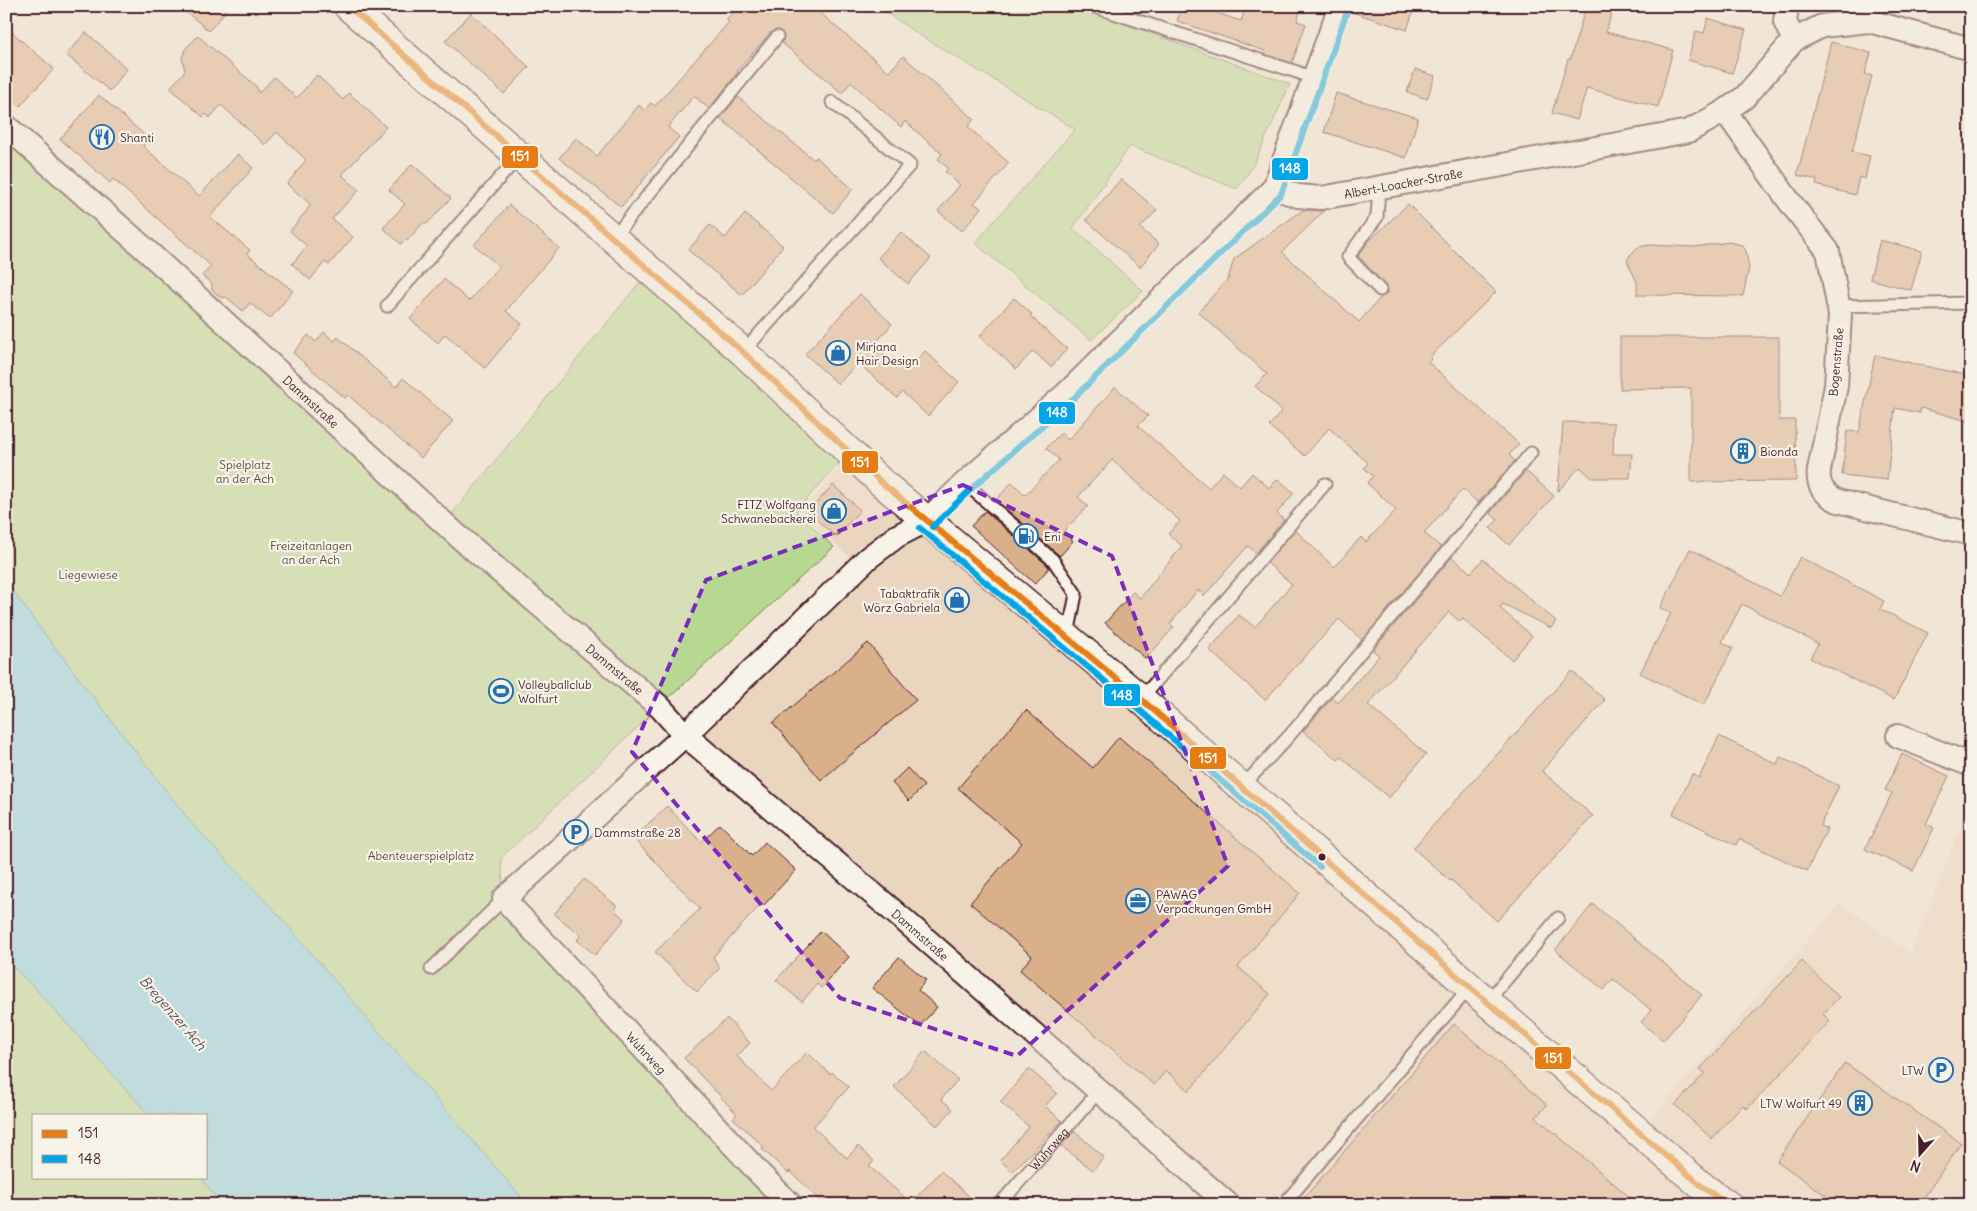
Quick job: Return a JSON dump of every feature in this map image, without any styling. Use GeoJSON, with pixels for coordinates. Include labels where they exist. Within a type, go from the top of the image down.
{"type":"FeatureCollection","features":[{"type":"Feature","properties":{"kind":"main road"},"geometry":{"type":"LineString","coordinates":[[348,6],[743,352],[882,483],[1243,786],[1478,994],[1704,1187],[1728,1205]]}},
{"type":"Feature","properties":{"kind":"street"},"geometry":{"type":"LineString","coordinates":[[504,899],[685,735],[868,558],[896,536],[926,521],[965,483],[1068,392],[1274,188],[1340,6]]}},
{"type":"Feature","properties":{"kind":"street"},"geometry":{"type":"LineString","coordinates":[[1787,6],[1785,22],[1794,40]]}},
{"type":"Feature","properties":{"kind":"street","name":"Albert-Loacker-Straße"},"geometry":{"type":"LineString","coordinates":[[1274,188],[1298,196],[1321,198],[1689,131],[1745,97],[1794,40],[1822,26],[1869,21],[1971,49]]}},
{"type":"Feature","properties":{"kind":"street","name":"Bogenstraße"},"geometry":{"type":"LineString","coordinates":[[1724,111],[1828,251],[1840,315],[1836,386],[1819,470],[1818,480],[1821,488],[1828,496],[1838,501],[1971,534]]}},
{"type":"Feature","properties":{"kind":"street","name":"Dammstraße"},"geometry":{"type":"LineString","coordinates":[[6,126],[135,240],[458,536],[660,707],[685,735],[908,924],[1229,1205]]}},
{"type":"Feature","properties":{"kind":"street"},"geometry":{"type":"LineString","coordinates":[[1898,736],[1971,764]]}},
{"type":"Feature","properties":{"kind":"street","name":"Wuhrweg"},"geometry":{"type":"LineString","coordinates":[[504,899],[791,1205]]}},
{"type":"Feature","properties":{"kind":"lane"},"geometry":{"type":"LineString","coordinates":[[1092,6],[1297,72],[1314,80]]}},
{"type":"Feature","properties":{"kind":"lane"},"geometry":{"type":"LineString","coordinates":[[613,238],[777,37]]}},
{"type":"Feature","properties":{"kind":"lane"},"geometry":{"type":"LineString","coordinates":[[743,352],[910,165],[832,102]]}},
{"type":"Feature","properties":{"kind":"lane"},"geometry":{"type":"LineString","coordinates":[[387,306],[520,155]]}},
{"type":"Feature","properties":{"kind":"lane"},"geometry":{"type":"LineString","coordinates":[[1379,188],[1377,217],[1348,257],[1380,290]]}},
{"type":"Feature","properties":{"kind":"lane"},"geometry":{"type":"LineString","coordinates":[[1838,306],[1971,302]]}},
{"type":"Feature","properties":{"kind":"lane"},"geometry":{"type":"LineString","coordinates":[[1243,786],[1289,736],[1531,453]]}},
{"type":"Feature","properties":{"kind":"lane"},"geometry":{"type":"LineString","coordinates":[[965,483],[1052,560],[1076,594],[1067,637]]}},
{"type":"Feature","properties":{"kind":"lane"},"geometry":{"type":"LineString","coordinates":[[1141,699],[1325,484]]}},
{"type":"Feature","properties":{"kind":"lane"},"geometry":{"type":"LineString","coordinates":[[431,969],[504,899]]}},
{"type":"Feature","properties":{"kind":"lane"},"geometry":{"type":"LineString","coordinates":[[1283,1205],[1478,994],[1558,918]]}},
{"type":"Feature","properties":{"kind":"lane","name":"Wuhrweg"},"geometry":{"type":"LineString","coordinates":[[998,1205],[1098,1092]]}},
{"type":"Feature","properties":{"kind":"highlighted area"},"geometry":{"type":"Polygon","coordinates":[[[963,485],[1112,556],[1228,866],[1017,1056],[840,998],[632,752],[706,580],[963,485]]]}},
{"type":"Feature","properties":{"kind":"shaded area"},"geometry":{"type":"Polygon","coordinates":[[[854,452],[1641,1130],[1840,903],[1911,953],[1971,800],[1971,1205],[1228,1205],[690,728],[866,572],[800,512],[854,452]]]}},
{"type":"Feature","properties":{"kind":"green space"},"geometry":{"type":"Polygon","coordinates":[[[876,6],[1076,6],[1290,84],[1254,164],[1237,189],[1130,146],[1073,228],[1143,291],[1091,340],[975,243],[1075,129],[918,34],[876,6]]]}},
{"type":"Feature","properties":{"kind":"green space"},"geometry":{"type":"Polygon","coordinates":[[[6,126],[444,524],[648,272],[850,451],[796,511],[834,547],[659,707],[501,858],[504,899],[788,1205],[528,1205],[287,926],[192,824],[33,619],[6,581],[6,126]]]}},
{"type":"Feature","properties":{"kind":"green space"},"geometry":{"type":"Polygon","coordinates":[[[6,960],[34,987],[148,1114],[32,1114],[32,1178],[201,1178],[222,1205],[6,1205],[6,960]]]}},
{"type":"Feature","properties":{"kind":"water","name":"Bregenzer Ach"},"geometry":{"type":"Polygon","coordinates":[[[6,581],[33,619],[192,824],[275,911],[528,1205],[222,1205],[201,1178],[208,1178],[208,1114],[148,1114],[34,987],[6,960],[6,581]]]}},
{"type":"Feature","properties":{"kind":"building"},"geometry":{"type":"Polygon","coordinates":[[[179,6],[230,6],[209,31],[179,6]]]}},
{"type":"Feature","properties":{"kind":"building"},"geometry":{"type":"Polygon","coordinates":[[[738,6],[812,6],[889,72],[903,56],[974,119],[968,127],[1009,163],[974,203],[981,208],[962,231],[938,211],[960,185],[945,172],[948,168],[938,159],[942,154],[905,121],[901,127],[851,82],[842,93],[782,43],[784,35],[779,30],[770,33],[737,71],[709,109],[694,96],[668,127],[679,137],[621,207],[559,158],[576,138],[597,156],[639,105],[644,110],[651,103],[655,106],[729,22],[726,20],[738,6]]]}},
{"type":"Feature","properties":{"kind":"building"},"geometry":{"type":"Polygon","coordinates":[[[1182,6],[1195,6],[1241,21],[1246,6],[1302,6],[1297,21],[1306,24],[1292,63],[1264,54],[1265,51],[1177,21],[1182,6]]]}},
{"type":"Feature","properties":{"kind":"building"},"geometry":{"type":"Polygon","coordinates":[[[1353,6],[1415,6],[1407,30],[1352,12],[1353,6]]]}},
{"type":"Feature","properties":{"kind":"building"},"geometry":{"type":"Polygon","coordinates":[[[1586,6],[1614,6],[1606,32],[1673,50],[1658,107],[1587,88],[1577,120],[1552,113],[1586,6]]]}},
{"type":"Feature","properties":{"kind":"building"},"geometry":{"type":"Polygon","coordinates":[[[471,13],[529,67],[504,94],[445,41],[471,13]]]}},
{"type":"Feature","properties":{"kind":"building"},"geometry":{"type":"Polygon","coordinates":[[[1708,18],[1746,30],[1732,73],[1688,60],[1696,31],[1704,33],[1708,18]]]}},
{"type":"Feature","properties":{"kind":"building"},"geometry":{"type":"Polygon","coordinates":[[[6,27],[54,69],[20,106],[6,94],[6,27]]]}},
{"type":"Feature","properties":{"kind":"building"},"geometry":{"type":"Polygon","coordinates":[[[86,32],[127,69],[110,91],[66,55],[86,32]]]}},
{"type":"Feature","properties":{"kind":"building"},"geometry":{"type":"Polygon","coordinates":[[[198,36],[256,86],[259,93],[274,77],[297,98],[317,75],[343,100],[349,93],[386,127],[342,175],[359,190],[332,219],[353,237],[329,265],[325,262],[310,280],[292,264],[307,246],[290,231],[311,205],[287,184],[306,160],[277,132],[265,145],[221,105],[210,118],[206,114],[203,117],[170,88],[185,71],[182,57],[186,48],[198,36]]]}},
{"type":"Feature","properties":{"kind":"building"},"geometry":{"type":"Polygon","coordinates":[[[1831,42],[1871,53],[1865,74],[1872,76],[1852,152],[1870,156],[1865,179],[1859,177],[1855,195],[1816,185],[1817,180],[1797,175],[1831,42]]]}},
{"type":"Feature","properties":{"kind":"building"},"geometry":{"type":"Polygon","coordinates":[[[1415,69],[1435,76],[1427,99],[1407,92],[1415,69]]]}},
{"type":"Feature","properties":{"kind":"building"},"geometry":{"type":"Polygon","coordinates":[[[1336,93],[1418,118],[1406,158],[1324,132],[1336,93]]]}},
{"type":"Feature","properties":{"kind":"building"},"geometry":{"type":"Polygon","coordinates":[[[99,95],[149,139],[143,146],[199,196],[238,154],[253,168],[210,217],[250,250],[247,254],[293,291],[270,319],[250,303],[243,311],[226,297],[222,298],[212,290],[212,284],[202,276],[211,266],[113,179],[110,183],[60,139],[99,95]]]}},
{"type":"Feature","properties":{"kind":"building"},"geometry":{"type":"Polygon","coordinates":[[[738,97],[814,160],[816,157],[853,189],[833,213],[720,118],[738,97]]]}},
{"type":"Feature","properties":{"kind":"building"},"geometry":{"type":"Polygon","coordinates":[[[412,164],[451,198],[427,224],[424,222],[407,241],[405,239],[401,244],[383,228],[405,204],[389,190],[412,164]]]}},
{"type":"Feature","properties":{"kind":"building"},"geometry":{"type":"Polygon","coordinates":[[[1121,179],[1157,210],[1140,228],[1159,244],[1140,267],[1086,220],[1121,179]]]}},
{"type":"Feature","properties":{"kind":"building"},"geometry":{"type":"Polygon","coordinates":[[[1408,204],[1496,292],[1430,357],[1432,358],[1428,362],[1519,444],[1509,455],[1515,461],[1478,503],[1463,489],[1424,533],[1441,547],[1362,640],[1339,619],[1265,700],[1209,650],[1239,615],[1255,627],[1292,584],[1267,563],[1295,530],[1334,567],[1361,537],[1366,542],[1396,510],[1367,483],[1373,476],[1364,468],[1368,463],[1329,428],[1305,456],[1269,426],[1282,411],[1255,386],[1267,374],[1198,312],[1228,279],[1234,259],[1303,210],[1324,211],[1282,252],[1359,322],[1381,297],[1386,295],[1389,289],[1358,256],[1368,242],[1408,204]]]}},
{"type":"Feature","properties":{"kind":"building"},"geometry":{"type":"Polygon","coordinates":[[[509,205],[559,248],[506,311],[522,324],[485,368],[445,334],[438,343],[410,319],[444,279],[469,301],[499,266],[474,245],[509,205]]]}},
{"type":"Feature","properties":{"kind":"building"},"geometry":{"type":"Polygon","coordinates":[[[745,214],[783,246],[742,295],[688,250],[710,225],[725,238],[745,214]]]}},
{"type":"Feature","properties":{"kind":"building"},"geometry":{"type":"Polygon","coordinates":[[[901,232],[931,258],[908,284],[878,258],[901,232]]]}},
{"type":"Feature","properties":{"kind":"building"},"geometry":{"type":"Polygon","coordinates":[[[1880,240],[1922,251],[1911,290],[1870,279],[1880,240]]]}},
{"type":"Feature","properties":{"kind":"building"},"geometry":{"type":"Polygon","coordinates":[[[1729,242],[1742,245],[1746,251],[1749,268],[1743,296],[1637,295],[1637,282],[1627,261],[1638,247],[1649,245],[1694,247],[1729,242]]]}},
{"type":"Feature","properties":{"kind":"building"},"geometry":{"type":"Polygon","coordinates":[[[860,294],[892,324],[874,345],[905,372],[925,351],[959,382],[928,416],[902,392],[897,398],[858,363],[838,384],[805,354],[860,294]]]}},
{"type":"Feature","properties":{"kind":"building"},"geometry":{"type":"Polygon","coordinates":[[[1014,298],[1032,314],[1030,316],[1067,349],[1051,367],[1033,351],[1016,369],[980,336],[1014,298]]]}},
{"type":"Feature","properties":{"kind":"building"},"geometry":{"type":"Polygon","coordinates":[[[324,332],[334,341],[338,337],[396,387],[403,378],[453,421],[421,458],[348,395],[345,398],[293,353],[308,335],[316,342],[324,332]]]}},
{"type":"Feature","properties":{"kind":"building"},"geometry":{"type":"Polygon","coordinates":[[[1620,337],[1779,337],[1779,420],[1795,420],[1796,481],[1691,482],[1691,388],[1620,389],[1620,337]]]}},
{"type":"Feature","properties":{"kind":"building"},"geometry":{"type":"Polygon","coordinates":[[[1875,355],[1971,376],[1971,422],[1921,408],[1920,413],[1895,408],[1887,480],[1842,475],[1847,431],[1859,432],[1875,355]]]}},
{"type":"Feature","properties":{"kind":"building"},"geometry":{"type":"Polygon","coordinates":[[[1115,387],[1148,416],[1138,426],[1209,488],[1223,472],[1240,487],[1252,473],[1269,488],[1278,479],[1294,493],[1277,513],[1284,520],[1256,553],[1248,546],[1204,596],[1198,590],[1170,624],[1174,627],[1146,659],[1105,623],[1133,592],[1140,598],[1182,546],[1168,534],[1180,521],[1112,460],[1078,497],[1088,506],[1064,531],[1073,541],[1060,556],[996,500],[1012,482],[1025,495],[1059,460],[1046,448],[1061,433],[1068,440],[1115,387]]]}},
{"type":"Feature","properties":{"kind":"building"},"geometry":{"type":"Polygon","coordinates":[[[1563,422],[1614,423],[1613,454],[1632,454],[1630,478],[1592,478],[1580,467],[1558,491],[1563,422]]]}},
{"type":"Feature","properties":{"kind":"building"},"geometry":{"type":"Polygon","coordinates":[[[1526,471],[1554,496],[1509,545],[1490,528],[1498,520],[1490,513],[1526,471]]]}},
{"type":"Feature","properties":{"kind":"building","name":"FITZ Wolfgang Schwanebackerei"},"geometry":{"type":"Polygon","coordinates":[[[833,485],[860,510],[836,537],[808,512],[833,485]]]}},
{"type":"Feature","properties":{"kind":"building"},"geometry":{"type":"Polygon","coordinates":[[[985,511],[1047,565],[1049,568],[1035,584],[971,526],[985,511]]]}},
{"type":"Feature","properties":{"kind":"building"},"geometry":{"type":"Polygon","coordinates":[[[1690,549],[1780,596],[1800,557],[1884,601],[1880,609],[1928,633],[1894,700],[1810,658],[1818,644],[1742,604],[1722,642],[1733,648],[1704,705],[1640,673],[1671,613],[1660,608],[1690,549]]]}},
{"type":"Feature","properties":{"kind":"building"},"geometry":{"type":"Polygon","coordinates":[[[1452,557],[1471,573],[1483,559],[1556,621],[1551,628],[1503,604],[1500,608],[1532,636],[1512,660],[1463,619],[1460,622],[1449,612],[1368,705],[1426,754],[1389,798],[1341,757],[1338,760],[1303,731],[1332,698],[1338,703],[1379,656],[1373,650],[1452,557]]]}},
{"type":"Feature","properties":{"kind":"building"},"geometry":{"type":"Polygon","coordinates":[[[868,643],[916,700],[821,780],[773,723],[868,643]]]}},
{"type":"Feature","properties":{"kind":"building"},"geometry":{"type":"Polygon","coordinates":[[[1572,671],[1605,700],[1542,771],[1593,816],[1497,921],[1413,848],[1572,671]]]}},
{"type":"Feature","properties":{"kind":"building","name":"PAWAG Verpackungen GmbH"},"geometry":{"type":"Polygon","coordinates":[[[1026,710],[1093,768],[1119,737],[1300,893],[1238,967],[1270,994],[1189,1091],[1166,1071],[1154,1085],[1020,970],[1032,956],[970,903],[1022,843],[958,788],[1026,710]]]}},
{"type":"Feature","properties":{"kind":"building"},"geometry":{"type":"Polygon","coordinates":[[[1719,736],[1777,764],[1780,757],[1839,786],[1820,826],[1827,829],[1807,871],[1739,839],[1736,845],[1673,814],[1692,774],[1699,778],[1719,736]]]}},
{"type":"Feature","properties":{"kind":"building"},"geometry":{"type":"Polygon","coordinates":[[[1902,754],[1949,776],[1926,824],[1934,828],[1913,871],[1865,849],[1892,793],[1885,790],[1902,754]]]}},
{"type":"Feature","properties":{"kind":"building"},"geometry":{"type":"Polygon","coordinates":[[[907,768],[924,786],[909,801],[892,783],[907,768]]]}},
{"type":"Feature","properties":{"kind":"building"},"geometry":{"type":"Polygon","coordinates":[[[667,806],[701,842],[720,824],[752,856],[765,842],[796,870],[763,906],[761,904],[713,957],[720,968],[697,992],[655,952],[700,909],[633,838],[667,806]]]}},
{"type":"Feature","properties":{"kind":"building"},"geometry":{"type":"Polygon","coordinates":[[[584,879],[617,906],[614,910],[625,919],[595,955],[577,940],[581,935],[554,914],[584,879]]]}},
{"type":"Feature","properties":{"kind":"building"},"geometry":{"type":"Polygon","coordinates":[[[1593,904],[1702,995],[1663,1041],[1641,1022],[1651,1010],[1613,979],[1604,990],[1555,950],[1593,904]]]}},
{"type":"Feature","properties":{"kind":"building"},"geometry":{"type":"Polygon","coordinates":[[[821,931],[849,957],[821,988],[817,984],[802,1002],[776,980],[821,931]]]}},
{"type":"Feature","properties":{"kind":"building"},"geometry":{"type":"Polygon","coordinates":[[[899,957],[926,980],[918,990],[937,1007],[920,1026],[872,988],[899,957]]]}},
{"type":"Feature","properties":{"kind":"building"},"geometry":{"type":"Polygon","coordinates":[[[1802,961],[1839,997],[1823,1014],[1830,1021],[1747,1109],[1743,1105],[1712,1139],[1675,1105],[1705,1073],[1700,1069],[1802,961]]]}},
{"type":"Feature","properties":{"kind":"building"},"geometry":{"type":"Polygon","coordinates":[[[727,1018],[750,1043],[737,1056],[771,1091],[807,1052],[830,1074],[832,1072],[849,1087],[813,1127],[847,1158],[858,1146],[874,1161],[869,1166],[911,1203],[941,1171],[979,1205],[825,1205],[790,1171],[788,1173],[762,1149],[764,1147],[733,1118],[737,1114],[684,1058],[727,1018]]]}},
{"type":"Feature","properties":{"kind":"building"},"geometry":{"type":"Polygon","coordinates":[[[1454,1024],[1547,1105],[1536,1117],[1639,1205],[1298,1205],[1454,1024]]]}},
{"type":"Feature","properties":{"kind":"building"},"geometry":{"type":"Polygon","coordinates":[[[925,1051],[958,1080],[941,1099],[953,1109],[937,1126],[894,1087],[925,1051]]]}},
{"type":"Feature","properties":{"kind":"building","name":"LTW Wolfurt 49"},"geometry":{"type":"Polygon","coordinates":[[[1845,1063],[1961,1143],[1919,1205],[1839,1205],[1777,1161],[1845,1063]]]}},
{"type":"Feature","properties":{"kind":"building"},"geometry":{"type":"Polygon","coordinates":[[[1029,1069],[1057,1093],[1045,1106],[1062,1121],[1012,1172],[1000,1160],[1029,1127],[1000,1102],[1029,1069]]]}},
{"type":"Feature","properties":{"kind":"building"},"geometry":{"type":"Polygon","coordinates":[[[1074,1131],[1104,1157],[1093,1170],[1061,1146],[1074,1131]]]}},
{"type":"Feature","properties":{"kind":"transit line","name":"151"},"geometry":{"type":"LineString","coordinates":[[348,6],[743,352],[882,483],[1141,699],[1487,1002],[1703,1187],[1728,1205]]}},
{"type":"Feature","properties":{"kind":"transit line","name":"148"},"geometry":{"type":"LineString","coordinates":[[932,527],[971,489],[1074,398],[1281,194],[1348,9]]}},
{"type":"Feature","properties":{"kind":"transit line","name":"148"},"geometry":{"type":"LineString","coordinates":[[920,528],[1135,706],[1320,867]]}},
{"type":"Feature","properties":{"kind":"place","name":"Shanti"},"geometry":{"type":"Point","coordinates":[102,137]}},
{"type":"Feature","properties":{"kind":"place","name":"Mirjana Hair Design"},"geometry":{"type":"Point","coordinates":[838,353]}},
{"type":"Feature","properties":{"kind":"place","name":"Bionda"},"geometry":{"type":"Point","coordinates":[1743,451]}},
{"type":"Feature","properties":{"kind":"place","name":"FITZ Wolfgang Schwanebackerei"},"geometry":{"type":"Point","coordinates":[834,511]}},
{"type":"Feature","properties":{"kind":"place","name":"Eni"},"geometry":{"type":"Point","coordinates":[1026,536]}},
{"type":"Feature","properties":{"kind":"place","name":"Tabaktrafik Wörz Gabriela"},"geometry":{"type":"Point","coordinates":[957,600]}},
{"type":"Feature","properties":{"kind":"place","name":"Volleyballclub Wolfurt"},"geometry":{"type":"Point","coordinates":[501,691]}},
{"type":"Feature","properties":{"kind":"place","name":"Dammstraße 28"},"geometry":{"type":"Point","coordinates":[576,832]}},
{"type":"Feature","properties":{"kind":"place","name":"PAWAG Verpackungen GmbH"},"geometry":{"type":"Point","coordinates":[1138,901]}},
{"type":"Feature","properties":{"kind":"place","name":"LTW"},"geometry":{"type":"Point","coordinates":[1941,1070]}},
{"type":"Feature","properties":{"kind":"place","name":"LTW Wolfurt 49"},"geometry":{"type":"Point","coordinates":[1860,1103]}},
{"type":"Feature","properties":{"kind":"park label","name":"Spielplatz an der Ach"},"geometry":{"type":"Point","coordinates":[245,471]}},
{"type":"Feature","properties":{"kind":"park label","name":"Freizeitanlagen an der Ach"},"geometry":{"type":"Point","coordinates":[311,552]}},
{"type":"Feature","properties":{"kind":"park label","name":"Liegewiese"},"geometry":{"type":"Point","coordinates":[88,574]}},
{"type":"Feature","properties":{"kind":"park label","name":"Abenteuerspielplatz"},"geometry":{"type":"Point","coordinates":[421,855]}}]}
